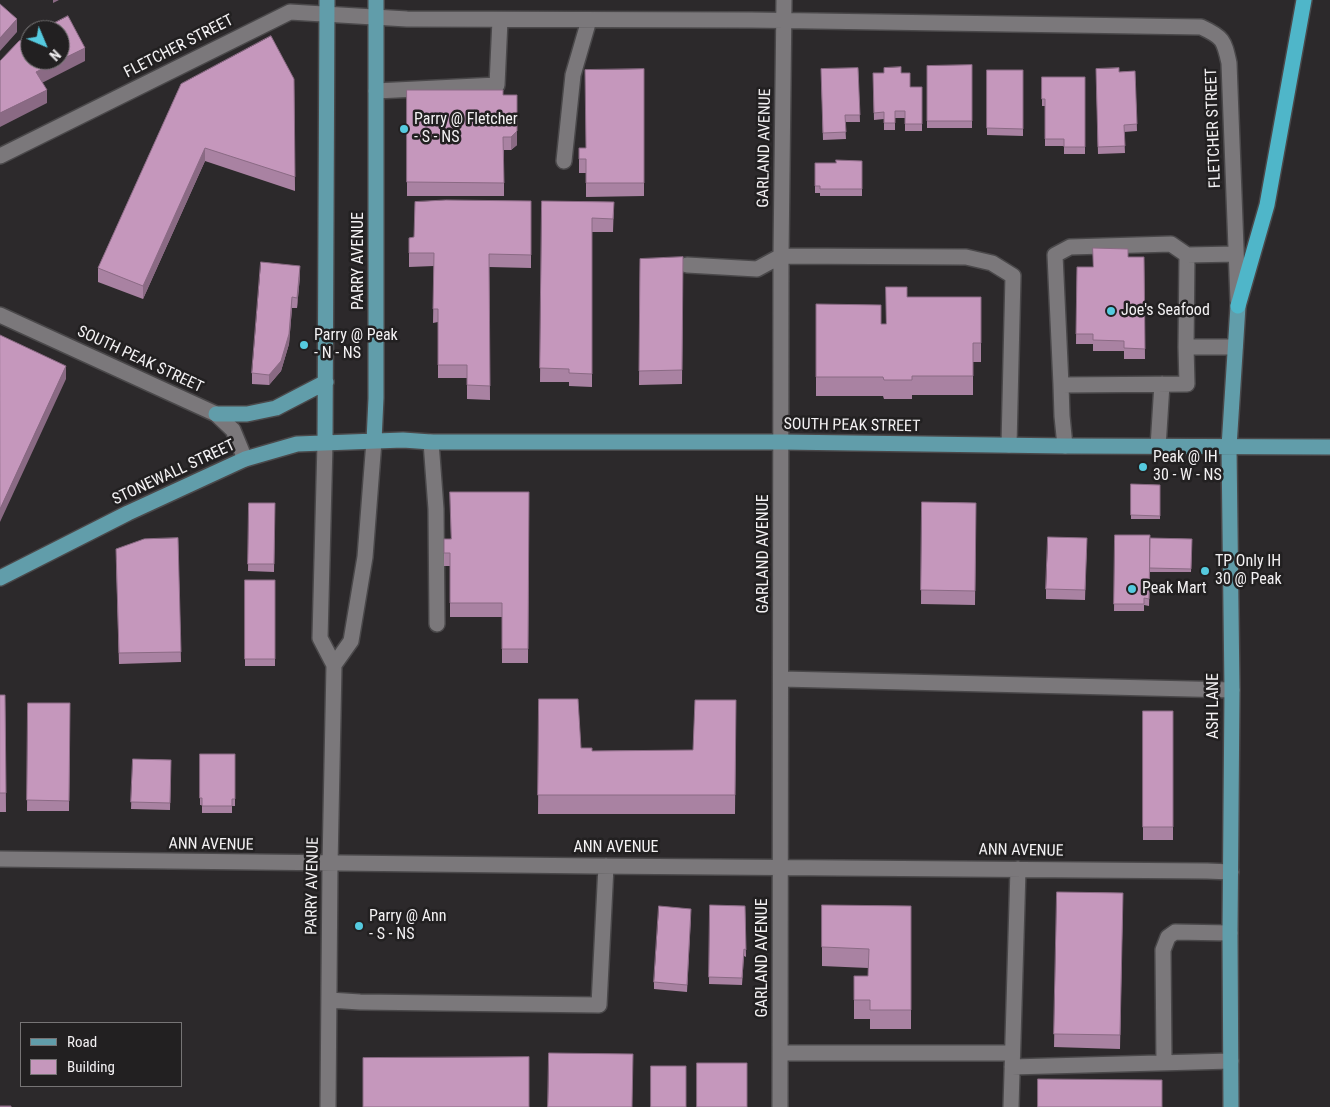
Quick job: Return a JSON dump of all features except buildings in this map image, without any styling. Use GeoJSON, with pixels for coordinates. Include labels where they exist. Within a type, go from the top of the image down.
{"type":"FeatureCollection","features":[{"type":"Feature","properties":{"kind":"highway"},"geometry":{"type":"LineString","coordinates":[[1238,306],[1266,205],[1304,0]]}},
{"type":"Feature","properties":{"kind":"main road","name":"PARRY AVENUE"},"geometry":{"type":"LineString","coordinates":[[374,442],[376,398],[376,0]]}},
{"type":"Feature","properties":{"kind":"main road","name":"PARRY AVENUE"},"geometry":{"type":"LineString","coordinates":[[325,443],[328,6]]}},
{"type":"Feature","properties":{"kind":"main road","name":"ASH LANE"},"geometry":{"type":"LineString","coordinates":[[1231,1107],[1232,690],[1229,447],[1238,306]]}},
{"type":"Feature","properties":{"kind":"main road"},"geometry":{"type":"LineString","coordinates":[[216,414],[247,414],[276,408],[326,382]]}},
{"type":"Feature","properties":{"kind":"main road","name":"SOUTH PEAK STREET"},"geometry":{"type":"LineString","coordinates":[[374,442],[403,440],[431,442],[782,442],[1158,447],[1330,447]]}},
{"type":"Feature","properties":{"kind":"main road","name":"STONEWALL STREET"},"geometry":{"type":"LineString","coordinates":[[0,578],[128,513],[245,459],[297,444],[374,442]]}},
{"type":"Feature","properties":{"kind":"street","name":"GARLAND AVENUE"},"geometry":{"type":"LineString","coordinates":[[780,1107],[781,256],[784,0]]}},
{"type":"Feature","properties":{"kind":"street","name":"FLETCHER STREET"},"geometry":{"type":"LineString","coordinates":[[0,156],[290,12],[328,6],[376,16],[407,19],[784,21],[1201,27],[1218,34],[1226,47],[1229,63],[1238,306]]}},
{"type":"Feature","properties":{"kind":"street"},"geometry":{"type":"LineString","coordinates":[[376,91],[497,85],[500,20]]}},
{"type":"Feature","properties":{"kind":"street"},"geometry":{"type":"LineString","coordinates":[[564,161],[573,75],[589,20]]}},
{"type":"Feature","properties":{"kind":"street"},"geometry":{"type":"LineString","coordinates":[[1065,446],[1055,255],[1070,248],[1171,244],[1186,255],[1236,254]]}},
{"type":"Feature","properties":{"kind":"street"},"geometry":{"type":"LineString","coordinates":[[1061,385],[1187,384],[1186,255]]}},
{"type":"Feature","properties":{"kind":"street"},"geometry":{"type":"LineString","coordinates":[[687,265],[757,269],[781,256],[966,257],[992,263],[1013,276],[1009,445]]}},
{"type":"Feature","properties":{"kind":"street","name":"SOUTH PEAK STREET"},"geometry":{"type":"LineString","coordinates":[[0,315],[216,414],[233,430],[245,459]]}},
{"type":"Feature","properties":{"kind":"street"},"geometry":{"type":"LineString","coordinates":[[1186,347],[1235,347]]}},
{"type":"Feature","properties":{"kind":"street"},"geometry":{"type":"LineString","coordinates":[[1158,447],[1162,384]]}},
{"type":"Feature","properties":{"kind":"street","name":"PARRY AVENUE"},"geometry":{"type":"LineString","coordinates":[[334,666],[351,641],[365,557],[374,442]]}},
{"type":"Feature","properties":{"kind":"street"},"geometry":{"type":"LineString","coordinates":[[431,442],[436,509],[437,624]]}},
{"type":"Feature","properties":{"kind":"street","name":"PARRY AVENUE"},"geometry":{"type":"LineString","coordinates":[[325,443],[320,638],[334,666],[328,1107]]}},
{"type":"Feature","properties":{"kind":"street"},"geometry":{"type":"LineString","coordinates":[[782,679],[1232,690]]}},
{"type":"Feature","properties":{"kind":"street","name":"ANN AVENUE"},"geometry":{"type":"LineString","coordinates":[[0,859],[330,865],[781,867],[1231,872]]}},
{"type":"Feature","properties":{"kind":"street"},"geometry":{"type":"LineString","coordinates":[[329,1000],[599,1005],[606,866]]}},
{"type":"Feature","properties":{"kind":"street"},"geometry":{"type":"LineString","coordinates":[[1011,1107],[1018,869]]}},
{"type":"Feature","properties":{"kind":"street"},"geometry":{"type":"LineString","coordinates":[[1164,1062],[1163,950],[1168,937],[1175,932],[1230,933]]}},
{"type":"Feature","properties":{"kind":"street"},"geometry":{"type":"LineString","coordinates":[[780,1053],[1012,1060],[1231,1061]]}},
{"type":"Feature","properties":{"kind":"place","name":"Parry @ Fletcher - S - NS"},"geometry":{"type":"Point","coordinates":[404,129]}},
{"type":"Feature","properties":{"kind":"place","name":"Joe's Seafood"},"geometry":{"type":"Point","coordinates":[1111,311]}},
{"type":"Feature","properties":{"kind":"place","name":"Parry @ Peak - N - NS"},"geometry":{"type":"Point","coordinates":[304,345]}},
{"type":"Feature","properties":{"kind":"place","name":"Peak @ IH 30 - W - NS"},"geometry":{"type":"Point","coordinates":[1143,467]}},
{"type":"Feature","properties":{"kind":"place","name":"TP Only IH 30 @ Peak"},"geometry":{"type":"Point","coordinates":[1205,571]}},
{"type":"Feature","properties":{"kind":"place","name":"Peak Mart"},"geometry":{"type":"Point","coordinates":[1132,589]}},
{"type":"Feature","properties":{"kind":"place","name":"Parry @ Ann - S - NS"},"geometry":{"type":"Point","coordinates":[359,926]}}]}
